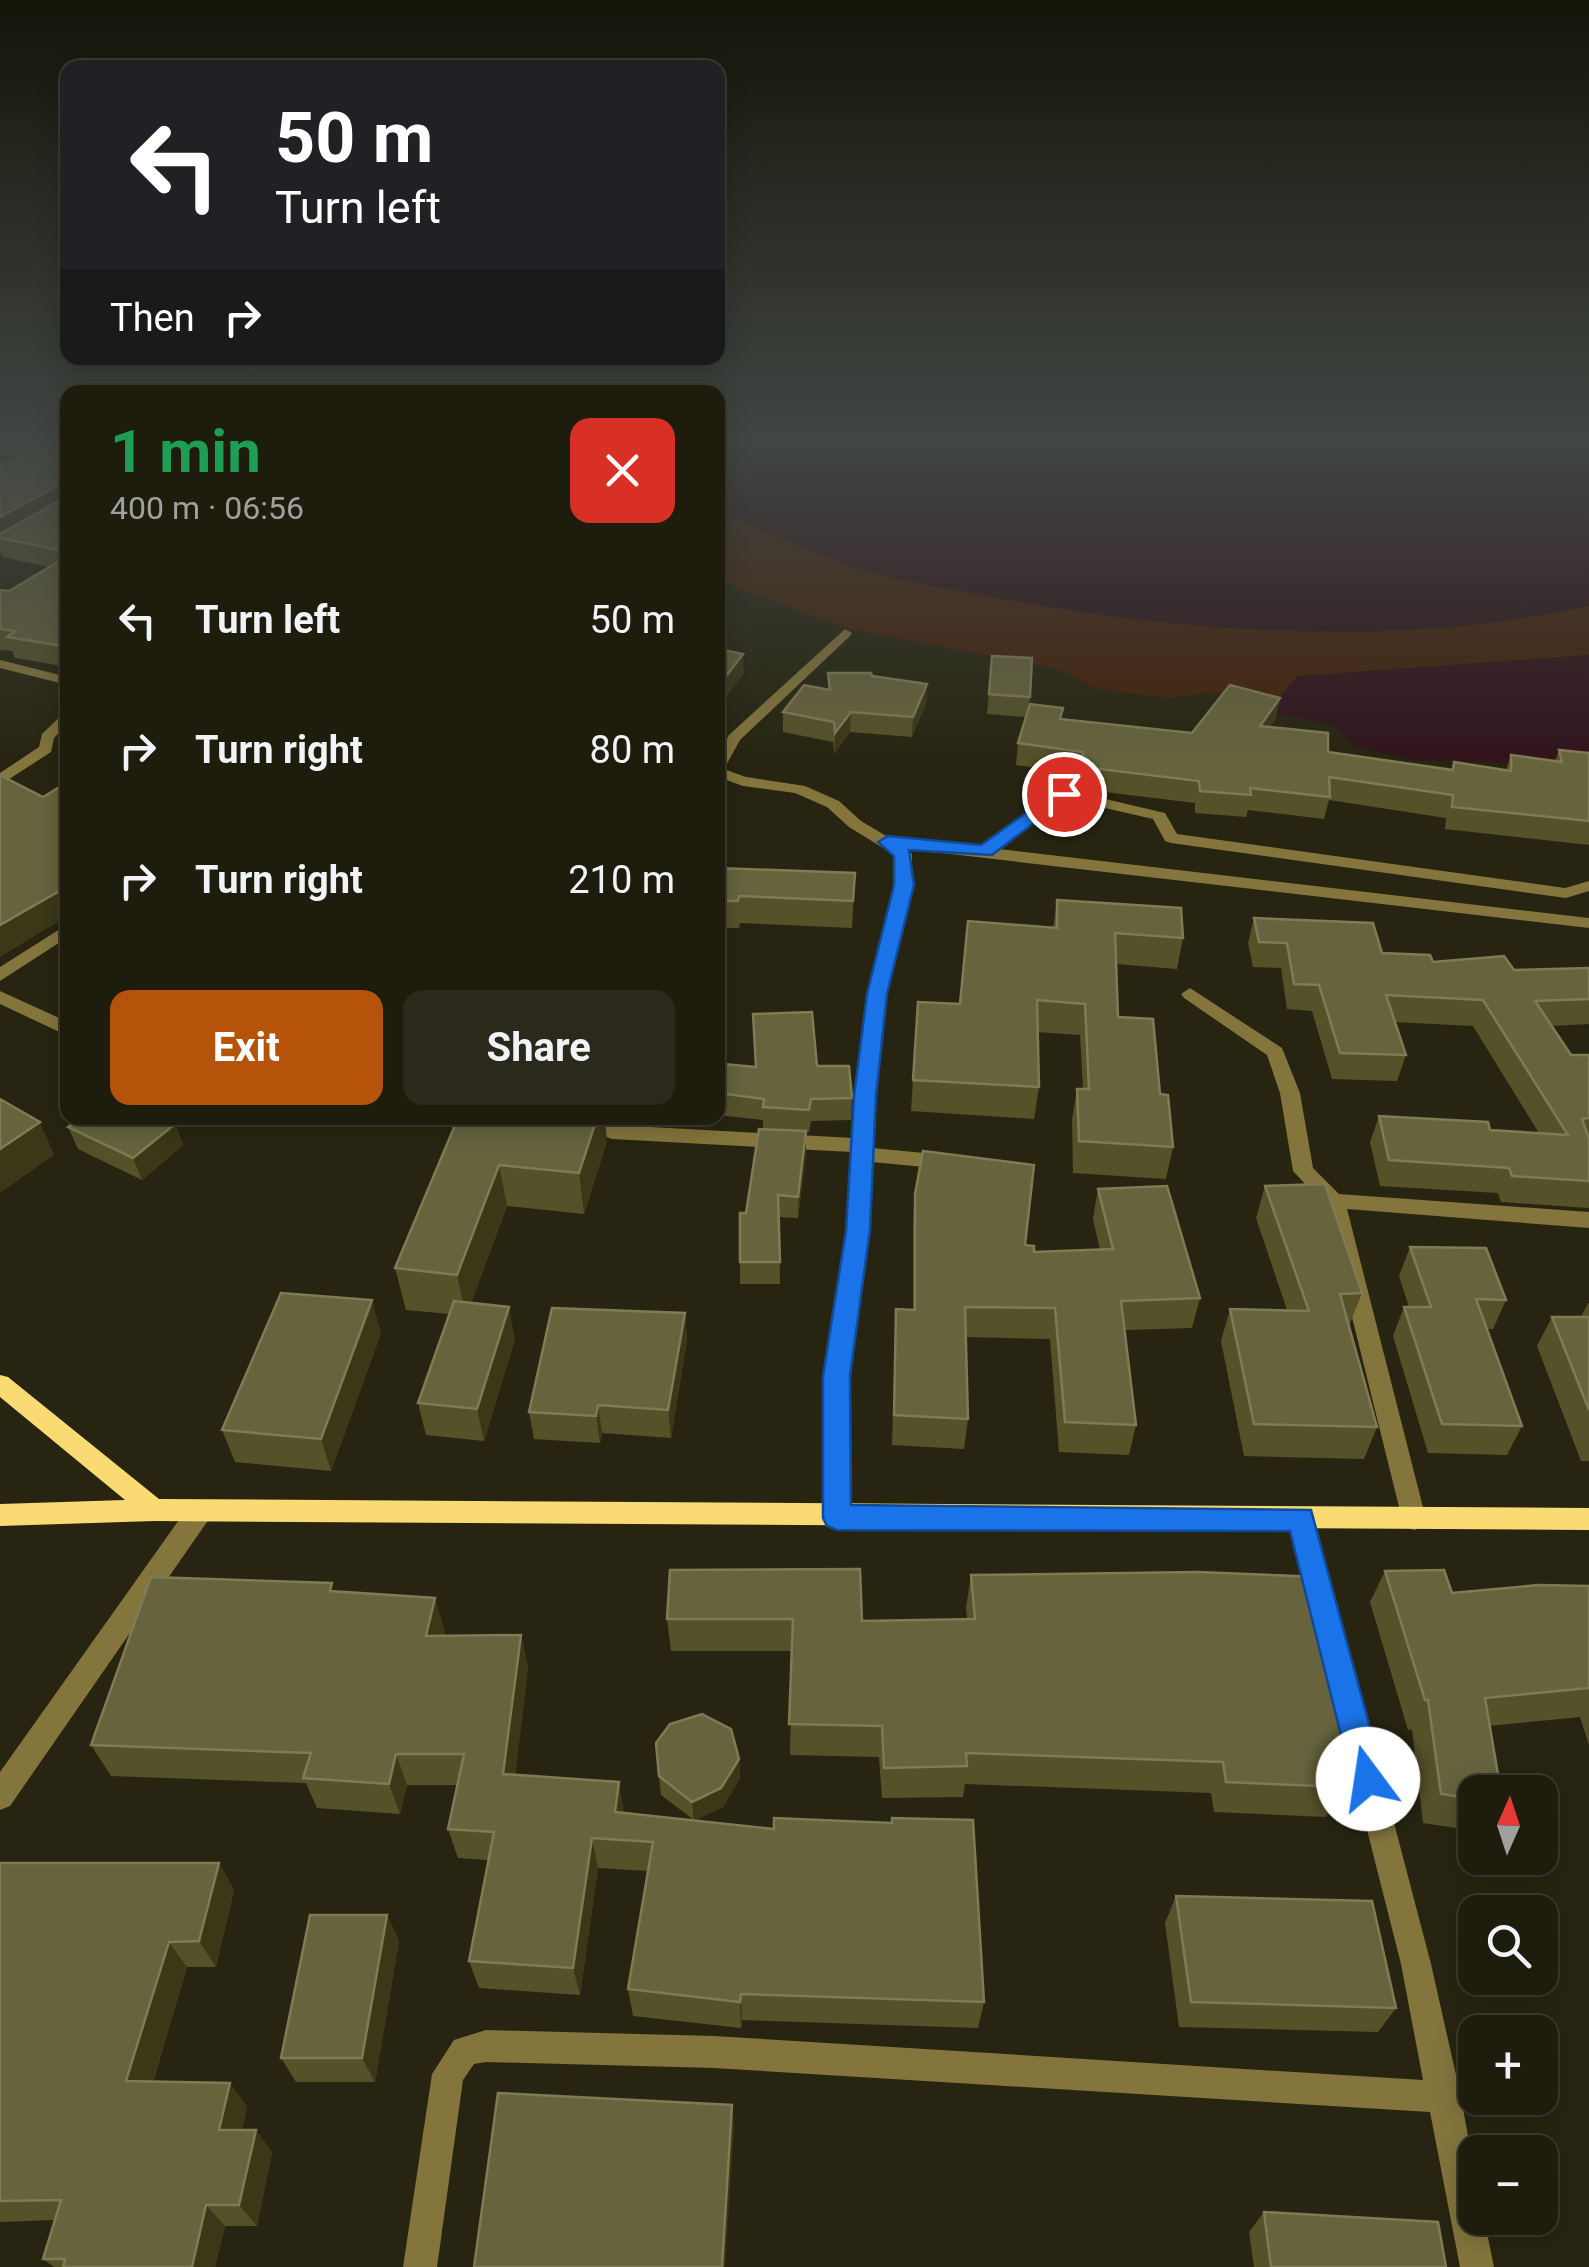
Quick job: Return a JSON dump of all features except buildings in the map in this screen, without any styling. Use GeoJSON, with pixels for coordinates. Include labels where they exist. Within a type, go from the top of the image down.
{"type":"FeatureCollection","features":[{"type":"Feature","properties":{"kind":"street"},"geometry":{"type":"LineString","coordinates":[[725,755],[734,738],[845,633]]}},
{"type":"Feature","properties":{"kind":"street"},"geometry":{"type":"LineString","coordinates":[[0,664],[60,679]]}},
{"type":"Feature","properties":{"kind":"street"},"geometry":{"type":"LineString","coordinates":[[0,780],[46,749],[46,737],[60,722]]}},
{"type":"Feature","properties":{"kind":"street"},"geometry":{"type":"LineString","coordinates":[[725,771],[799,790],[834,804],[855,824],[904,854],[904,885],[877,994],[858,1230],[836,1376],[837,1518]]}},
{"type":"Feature","properties":{"kind":"street"},"geometry":{"type":"LineString","coordinates":[[985,852],[1064,794],[1159,816],[1171,838],[1566,893],[1589,886]]}},
{"type":"Feature","properties":{"kind":"street"},"geometry":{"type":"LineString","coordinates":[[888,842],[1589,923]]}},
{"type":"Feature","properties":{"kind":"street"},"geometry":{"type":"LineString","coordinates":[[0,974],[60,934]]}},
{"type":"Feature","properties":{"kind":"street"},"geometry":{"type":"LineString","coordinates":[[1190,994],[1275,1052],[1290,1094],[1303,1171],[1334,1201],[1414,1520]]}},
{"type":"Feature","properties":{"kind":"street"},"geometry":{"type":"LineString","coordinates":[[0,997],[60,1026]]}},
{"type":"Feature","properties":{"kind":"street"},"geometry":{"type":"LineString","coordinates":[[595,1125],[612,1132],[862,1150],[969,1164]]}},
{"type":"Feature","properties":{"kind":"street"},"geometry":{"type":"LineString","coordinates":[[1334,1201],[1589,1220]]}},
{"type":"Feature","properties":{"kind":"street"},"geometry":{"type":"LineString","coordinates":[[0,1384],[154,1510]]}},
{"type":"Feature","properties":{"kind":"street"},"geometry":{"type":"LineString","coordinates":[[0,1795],[200,1510]]}},
{"type":"Feature","properties":{"kind":"street"},"geometry":{"type":"LineString","coordinates":[[0,1515],[200,1510],[837,1518],[1589,1519]]}},
{"type":"Feature","properties":{"kind":"street"},"geometry":{"type":"LineString","coordinates":[[1301,1519],[1331,1635]]}},
{"type":"Feature","properties":{"kind":"street"},"geometry":{"type":"LineString","coordinates":[[1351,1713],[1446,2097],[1477,2267]]}},
{"type":"Feature","properties":{"kind":"street"},"geometry":{"type":"LineString","coordinates":[[420,2267],[448,2074],[465,2051],[486,2046],[714,2052],[1446,2097]]}},
{"type":"Feature","properties":{"kind":"shaded area"},"geometry":{"type":"Polygon","coordinates":[[[725,548],[805,548],[851,566],[921,584],[1139,620],[1214,627],[1367,632],[1442,628],[1589,606],[1589,655],[1297,676],[1275,702],[1214,692],[1170,698],[1100,690],[1056,669],[845,628],[725,583],[725,548]]]}},
{"type":"Feature","properties":{"kind":"shaded area"},"geometry":{"type":"Polygon","coordinates":[[[802,548],[1589,548],[1589,606],[1442,628],[1367,632],[1214,627],[1065,609],[939,587],[851,566],[802,548]]]}},
{"type":"Feature","properties":{"kind":"shaded area"},"geometry":{"type":"Polygon","coordinates":[[[1589,655],[1589,766],[1411,760],[1354,746],[1334,725],[1270,712],[1296,676],[1589,655]]]}},
{"type":"Feature","properties":{"kind":"route"},"geometry":{"type":"LineString","coordinates":[[1064,794],[985,852],[888,842],[904,854],[904,885],[877,994],[865,1096],[858,1230],[836,1376],[837,1518],[1301,1519],[1368,1779]]}}]}
